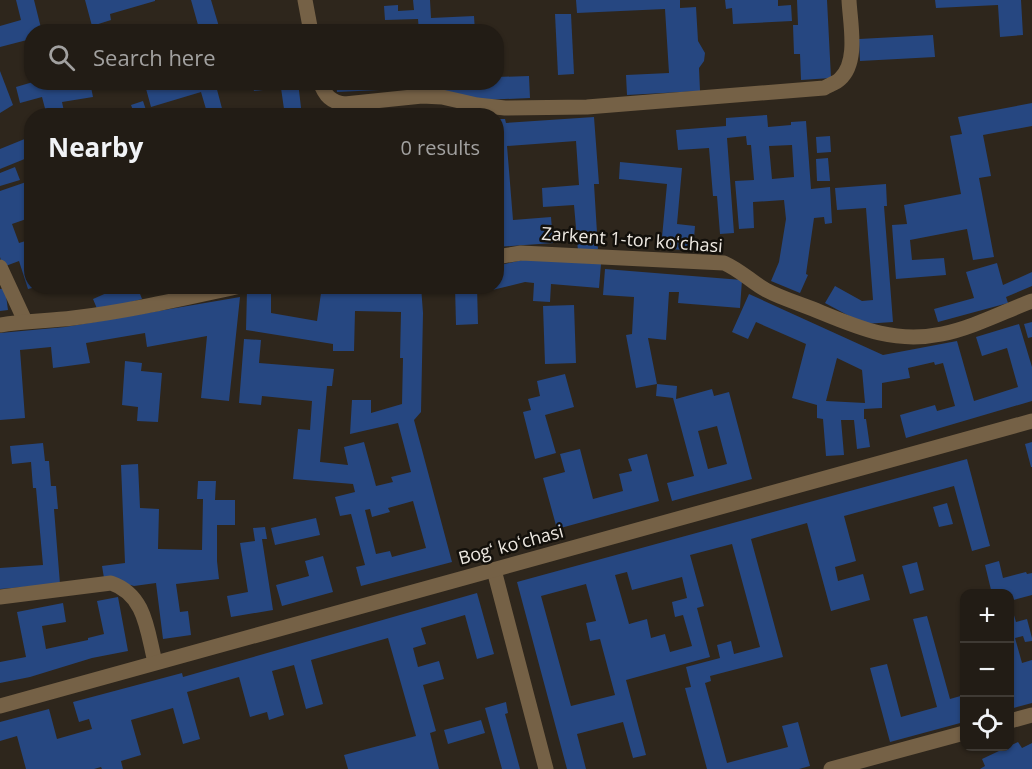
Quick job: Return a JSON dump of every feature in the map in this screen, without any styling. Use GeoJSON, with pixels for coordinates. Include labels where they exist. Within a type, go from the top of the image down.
{"type":"FeatureCollection","features":[{"type":"Feature","properties":{"kind":"street"},"geometry":{"type":"LineString","coordinates":[[305,0],[310,24]]}},
{"type":"Feature","properties":{"kind":"street"},"geometry":{"type":"LineString","coordinates":[[324,90],[327,97],[334,102],[345,104],[422,96],[505,108],[587,106],[824,88],[840,80],[852,59],[849,0]]}},
{"type":"Feature","properties":{"kind":"street","name":"Zarkent 1-tor koʻchasi"},"geometry":{"type":"LineString","coordinates":[[504,256],[521,253],[724,263],[739,270],[765,290],[869,332],[890,336],[912,337],[962,329],[1032,301]]}},
{"type":"Feature","properties":{"kind":"street"},"geometry":{"type":"LineString","coordinates":[[0,267],[25,321]]}},
{"type":"Feature","properties":{"kind":"street"},"geometry":{"type":"LineString","coordinates":[[0,325],[147,307],[205,294]]}},
{"type":"Feature","properties":{"kind":"street","name":"Bogʻ koʻchasi"},"geometry":{"type":"LineString","coordinates":[[0,706],[1032,421]]}},
{"type":"Feature","properties":{"kind":"street"},"geometry":{"type":"LineString","coordinates":[[494,570],[546,769]]}},
{"type":"Feature","properties":{"kind":"street"},"geometry":{"type":"LineString","coordinates":[[0,597],[111,583],[123,587],[134,597],[142,614],[155,663]]}},
{"type":"Feature","properties":{"kind":"street"},"geometry":{"type":"LineString","coordinates":[[1014,720],[1032,715]]}},
{"type":"Feature","properties":{"kind":"street"},"geometry":{"type":"LineString","coordinates":[[831,769],[960,734]]}},
{"type":"Feature","properties":{"kind":"building"},"geometry":{"type":"Polygon","coordinates":[[[16,0],[34,0],[40,24],[24,24],[24,41],[0,47],[0,26],[21,20],[16,0]]]}},
{"type":"Feature","properties":{"kind":"building"},"geometry":{"type":"Polygon","coordinates":[[[85,0],[155,0],[110,14],[111,20],[91,24],[85,0]]]}},
{"type":"Feature","properties":{"kind":"building"},"geometry":{"type":"Polygon","coordinates":[[[191,0],[211,0],[218,24],[198,24],[191,0]]]}},
{"type":"Feature","properties":{"kind":"building"},"geometry":{"type":"Polygon","coordinates":[[[413,0],[430,0],[431,18],[474,16],[474,24],[418,24],[418,19],[385,20],[384,6],[398,5],[398,11],[414,10],[413,0]]]}},
{"type":"Feature","properties":{"kind":"building"},"geometry":{"type":"Polygon","coordinates":[[[576,0],[680,0],[680,8],[696,7],[698,41],[705,53],[704,61],[699,68],[700,91],[627,95],[626,75],[669,73],[665,9],[577,13],[576,0]]]}},
{"type":"Feature","properties":{"kind":"building"},"geometry":{"type":"Polygon","coordinates":[[[725,0],[778,0],[778,6],[791,5],[792,21],[733,24],[732,8],[726,9],[725,0]]]}},
{"type":"Feature","properties":{"kind":"building"},"geometry":{"type":"Polygon","coordinates":[[[797,0],[827,0],[831,78],[801,80],[800,54],[794,54],[793,25],[798,25],[797,0]]]}},
{"type":"Feature","properties":{"kind":"building"},"geometry":{"type":"Polygon","coordinates":[[[935,0],[1021,0],[1023,35],[1000,37],[998,5],[936,8],[935,0]]]}},
{"type":"Feature","properties":{"kind":"building"},"geometry":{"type":"Polygon","coordinates":[[[555,14],[571,14],[574,74],[558,75],[555,14]]]}},
{"type":"Feature","properties":{"kind":"building"},"geometry":{"type":"Polygon","coordinates":[[[933,35],[935,57],[860,61],[859,39],[933,35]]]}},
{"type":"Feature","properties":{"kind":"building"},"geometry":{"type":"Polygon","coordinates":[[[0,71],[13,105],[0,113],[0,71]]]}},
{"type":"Feature","properties":{"kind":"building"},"geometry":{"type":"Polygon","coordinates":[[[529,76],[530,98],[482,100],[432,90],[504,90],[504,77],[529,76]]]}},
{"type":"Feature","properties":{"kind":"building"},"geometry":{"type":"Polygon","coordinates":[[[24,85],[24,90],[92,90],[93,97],[62,102],[63,108],[45,108],[42,97],[20,103],[16,87],[24,85]]]}},
{"type":"Feature","properties":{"kind":"building"},"geometry":{"type":"Polygon","coordinates":[[[146,90],[217,90],[222,108],[206,108],[201,92],[151,107],[146,90]]]}},
{"type":"Feature","properties":{"kind":"building"},"geometry":{"type":"Polygon","coordinates":[[[281,90],[299,90],[301,108],[284,108],[281,90]]]}},
{"type":"Feature","properties":{"kind":"building"},"geometry":{"type":"Polygon","coordinates":[[[337,90],[380,90],[337,92],[337,90]]]}},
{"type":"Feature","properties":{"kind":"building"},"geometry":{"type":"Polygon","coordinates":[[[143,101],[145,108],[132,108],[131,105],[143,101]]]}},
{"type":"Feature","properties":{"kind":"building"},"geometry":{"type":"Polygon","coordinates":[[[1032,103],[1032,126],[983,135],[991,176],[979,178],[994,257],[973,260],[967,229],[910,240],[912,260],[944,258],[946,275],[896,279],[892,225],[907,224],[904,205],[961,194],[950,136],[962,134],[958,117],[1032,103]]]}},
{"type":"Feature","properties":{"kind":"building"},"geometry":{"type":"Polygon","coordinates":[[[767,115],[768,127],[806,121],[811,189],[830,187],[832,223],[825,224],[824,217],[814,218],[806,274],[808,275],[800,293],[771,281],[779,262],[786,219],[784,200],[753,202],[754,228],[739,229],[735,181],[754,180],[751,145],[747,145],[746,136],[727,138],[734,233],[720,234],[717,196],[713,196],[709,148],[678,150],[676,130],[726,126],[726,118],[767,115]],[[792,145],[769,146],[772,179],[794,177],[792,145]]]}},
{"type":"Feature","properties":{"kind":"building"},"geometry":{"type":"Polygon","coordinates":[[[594,117],[599,184],[594,184],[598,249],[578,251],[574,205],[543,207],[542,188],[579,185],[576,141],[507,146],[513,220],[551,217],[553,243],[504,246],[504,119],[506,123],[594,117]]]}},
{"type":"Feature","properties":{"kind":"building"},"geometry":{"type":"Polygon","coordinates":[[[830,136],[831,152],[817,153],[816,137],[830,136]]]}},
{"type":"Feature","properties":{"kind":"building"},"geometry":{"type":"Polygon","coordinates":[[[24,139],[24,159],[0,169],[0,149],[24,139]]]}},
{"type":"Feature","properties":{"kind":"building"},"geometry":{"type":"Polygon","coordinates":[[[828,158],[830,181],[817,181],[816,159],[828,158]]]}},
{"type":"Feature","properties":{"kind":"building"},"geometry":{"type":"Polygon","coordinates":[[[620,162],[682,168],[677,224],[695,226],[693,251],[661,248],[667,184],[619,179],[620,162]]]}},
{"type":"Feature","properties":{"kind":"building"},"geometry":{"type":"Polygon","coordinates":[[[15,167],[20,180],[0,186],[0,173],[15,167]]]}},
{"type":"Feature","properties":{"kind":"building"},"geometry":{"type":"Polygon","coordinates":[[[24,183],[24,220],[12,224],[19,243],[24,241],[24,277],[19,261],[3,267],[0,257],[0,191],[24,183]]]}},
{"type":"Feature","properties":{"kind":"building"},"geometry":{"type":"Polygon","coordinates":[[[886,184],[887,206],[884,206],[893,322],[864,324],[825,303],[835,286],[862,301],[873,300],[866,208],[837,210],[835,188],[886,184]]]}},
{"type":"Feature","properties":{"kind":"building"},"geometry":{"type":"Polygon","coordinates":[[[527,259],[601,264],[599,288],[551,284],[550,302],[533,301],[534,283],[525,282],[504,287],[504,264],[527,259]]]}},
{"type":"Feature","properties":{"kind":"building"},"geometry":{"type":"Polygon","coordinates":[[[997,263],[1003,285],[1032,272],[1032,286],[1006,297],[1008,303],[938,322],[934,309],[974,298],[966,272],[997,263]]]}},
{"type":"Feature","properties":{"kind":"building"},"geometry":{"type":"Polygon","coordinates":[[[605,269],[742,280],[740,308],[678,303],[679,292],[669,292],[666,340],[648,338],[657,384],[636,388],[626,335],[632,334],[634,297],[603,295],[605,269]]]}},
{"type":"Feature","properties":{"kind":"building"},"geometry":{"type":"Polygon","coordinates":[[[5,288],[8,310],[0,311],[0,289],[5,288]]]}},
{"type":"Feature","properties":{"kind":"building"},"geometry":{"type":"Polygon","coordinates":[[[104,294],[140,294],[142,299],[98,311],[93,299],[104,294]]]}},
{"type":"Feature","properties":{"kind":"building"},"geometry":{"type":"Polygon","coordinates":[[[247,294],[271,294],[271,313],[317,321],[321,294],[422,294],[421,412],[414,420],[452,562],[361,586],[356,567],[365,565],[351,514],[340,516],[335,497],[355,492],[353,484],[293,479],[298,429],[310,430],[312,401],[262,396],[261,405],[239,403],[244,339],[261,340],[259,363],[334,369],[332,386],[327,386],[320,462],[348,465],[344,447],[364,442],[376,486],[393,482],[391,477],[411,472],[398,423],[350,434],[352,400],[371,400],[371,413],[402,404],[401,312],[355,311],[354,351],[333,351],[333,344],[246,330],[247,294]],[[413,501],[388,508],[390,512],[372,517],[370,509],[365,510],[376,554],[390,551],[392,557],[426,548],[413,501]]]}},
{"type":"Feature","properties":{"kind":"building"},"geometry":{"type":"Polygon","coordinates":[[[455,294],[477,294],[478,324],[456,325],[455,294]]]}},
{"type":"Feature","properties":{"kind":"building"},"geometry":{"type":"Polygon","coordinates":[[[749,294],[883,355],[957,341],[974,401],[1018,387],[1007,348],[982,356],[976,337],[1019,324],[1032,367],[1032,401],[906,438],[900,415],[935,405],[937,411],[955,406],[943,363],[935,365],[934,362],[908,368],[910,378],[882,383],[882,408],[864,409],[870,447],[857,449],[854,420],[841,420],[844,455],[826,456],[823,419],[817,418],[817,405],[792,398],[806,344],[756,322],[748,339],[732,332],[749,294]],[[837,358],[826,401],[865,403],[862,370],[837,358]]]}},
{"type":"Feature","properties":{"kind":"building"},"geometry":{"type":"Polygon","coordinates":[[[240,297],[229,401],[201,398],[207,336],[147,347],[145,333],[86,343],[90,363],[53,368],[51,347],[20,350],[25,418],[0,420],[0,333],[65,327],[240,297]]]}},
{"type":"Feature","properties":{"kind":"building"},"geometry":{"type":"Polygon","coordinates":[[[574,305],[576,363],[545,364],[543,306],[574,305]]]}},
{"type":"Feature","properties":{"kind":"building"},"geometry":{"type":"Polygon","coordinates":[[[1032,322],[1032,337],[1028,338],[1024,324],[1032,322]]]}},
{"type":"Feature","properties":{"kind":"building"},"geometry":{"type":"Polygon","coordinates":[[[125,361],[142,363],[141,371],[162,373],[158,422],[137,421],[138,407],[122,405],[125,361]]]}},
{"type":"Feature","properties":{"kind":"building"},"geometry":{"type":"Polygon","coordinates":[[[565,374],[574,407],[545,415],[556,453],[535,459],[523,412],[531,410],[528,399],[540,396],[537,381],[565,374]]]}},
{"type":"Feature","properties":{"kind":"building"},"geometry":{"type":"Polygon","coordinates":[[[657,384],[677,386],[676,399],[712,389],[714,396],[729,392],[752,479],[672,501],[667,483],[694,476],[673,398],[656,396],[657,384]],[[717,426],[698,431],[708,469],[727,464],[717,426]]]}},
{"type":"Feature","properties":{"kind":"building"},"geometry":{"type":"Polygon","coordinates":[[[1032,442],[1032,467],[1031,467],[1025,444],[1032,442]]]}},
{"type":"Feature","properties":{"kind":"building"},"geometry":{"type":"Polygon","coordinates":[[[43,443],[45,461],[49,461],[51,486],[56,486],[58,509],[54,509],[60,584],[0,589],[0,568],[43,565],[36,488],[33,488],[31,462],[12,464],[10,446],[43,443]]]}},
{"type":"Feature","properties":{"kind":"building"},"geometry":{"type":"Polygon","coordinates":[[[580,449],[593,499],[623,491],[619,474],[632,471],[628,459],[647,454],[659,501],[557,529],[543,478],[565,472],[560,454],[580,449]]]}},
{"type":"Feature","properties":{"kind":"building"},"geometry":{"type":"Polygon","coordinates":[[[967,459],[990,546],[972,551],[954,486],[844,516],[856,561],[835,567],[838,581],[863,574],[870,600],[831,611],[807,523],[751,539],[783,657],[710,676],[711,681],[705,683],[727,763],[788,747],[782,726],[798,722],[810,766],[799,769],[707,769],[685,688],[691,687],[686,667],[720,658],[717,645],[731,641],[734,654],[760,647],[732,544],[690,555],[704,606],[697,608],[710,657],[626,680],[646,755],[633,758],[623,722],[577,734],[586,769],[567,769],[517,582],[967,459]],[[627,572],[615,575],[629,624],[647,619],[651,638],[665,634],[670,652],[692,646],[683,615],[675,617],[672,602],[687,598],[682,577],[632,590],[627,572]],[[586,584],[541,596],[571,706],[615,695],[600,639],[590,641],[586,623],[596,621],[586,584]]]}},
{"type":"Feature","properties":{"kind":"building"},"geometry":{"type":"Polygon","coordinates":[[[138,464],[140,508],[159,509],[158,549],[202,550],[203,499],[197,499],[198,481],[216,481],[215,500],[235,500],[235,525],[217,525],[219,579],[176,584],[180,612],[188,611],[191,635],[163,639],[156,583],[134,586],[104,578],[102,566],[125,563],[121,465],[138,464]]]}},
{"type":"Feature","properties":{"kind":"building"},"geometry":{"type":"Polygon","coordinates":[[[947,503],[953,524],[939,527],[933,507],[947,503]]]}},
{"type":"Feature","properties":{"kind":"building"},"geometry":{"type":"Polygon","coordinates":[[[316,518],[320,535],[275,545],[271,528],[316,518]]]}},
{"type":"Feature","properties":{"kind":"building"},"geometry":{"type":"Polygon","coordinates":[[[265,527],[267,539],[262,539],[273,610],[231,617],[227,596],[248,592],[240,543],[255,541],[253,528],[265,527]]]}},
{"type":"Feature","properties":{"kind":"building"},"geometry":{"type":"Polygon","coordinates":[[[323,556],[333,592],[282,606],[276,585],[309,576],[305,561],[323,556]]]}},
{"type":"Feature","properties":{"kind":"building"},"geometry":{"type":"Polygon","coordinates":[[[999,561],[1003,578],[1026,572],[1027,574],[1032,573],[1032,595],[1014,600],[1014,589],[991,589],[985,565],[999,561]]]}},
{"type":"Feature","properties":{"kind":"building"},"geometry":{"type":"Polygon","coordinates":[[[917,562],[924,590],[910,594],[902,566],[917,562]]]}},
{"type":"Feature","properties":{"kind":"building"},"geometry":{"type":"Polygon","coordinates":[[[477,593],[494,654],[477,659],[465,615],[421,628],[426,644],[413,648],[418,667],[439,661],[444,679],[423,685],[436,731],[430,733],[439,769],[348,769],[344,755],[416,736],[388,638],[311,660],[323,704],[306,709],[294,665],[272,671],[284,715],[269,720],[267,712],[250,717],[239,677],[187,692],[200,739],[183,744],[173,708],[131,720],[141,755],[121,761],[123,769],[102,769],[101,767],[94,769],[26,769],[17,736],[0,741],[0,722],[49,709],[57,739],[92,729],[89,719],[79,722],[73,702],[182,673],[183,677],[477,593]]]}},
{"type":"Feature","properties":{"kind":"building"},"geometry":{"type":"Polygon","coordinates":[[[118,597],[128,651],[92,658],[30,677],[0,683],[0,662],[26,657],[17,612],[63,603],[66,622],[42,626],[46,649],[88,640],[88,638],[104,634],[97,601],[118,597]]]}},
{"type":"Feature","properties":{"kind":"building"},"geometry":{"type":"Polygon","coordinates":[[[1014,615],[1016,622],[1027,619],[1032,638],[1032,641],[1025,642],[1023,636],[1015,638],[1022,663],[1032,660],[1032,703],[1014,708],[1014,615]]]}},
{"type":"Feature","properties":{"kind":"building"},"geometry":{"type":"Polygon","coordinates":[[[927,616],[950,699],[960,696],[960,723],[890,742],[870,668],[887,664],[901,717],[937,707],[913,619],[927,616]]]}},
{"type":"Feature","properties":{"kind":"building"},"geometry":{"type":"Polygon","coordinates":[[[506,702],[508,713],[505,714],[520,769],[502,769],[485,708],[506,702]]]}},
{"type":"Feature","properties":{"kind":"building"},"geometry":{"type":"Polygon","coordinates":[[[481,720],[485,733],[448,744],[444,730],[481,720]]]}},
{"type":"Feature","properties":{"kind":"building"},"geometry":{"type":"Polygon","coordinates":[[[1018,742],[1022,748],[1032,743],[1032,769],[980,769],[985,766],[982,759],[999,751],[1014,751],[1014,744],[1018,742]]]}}]}
